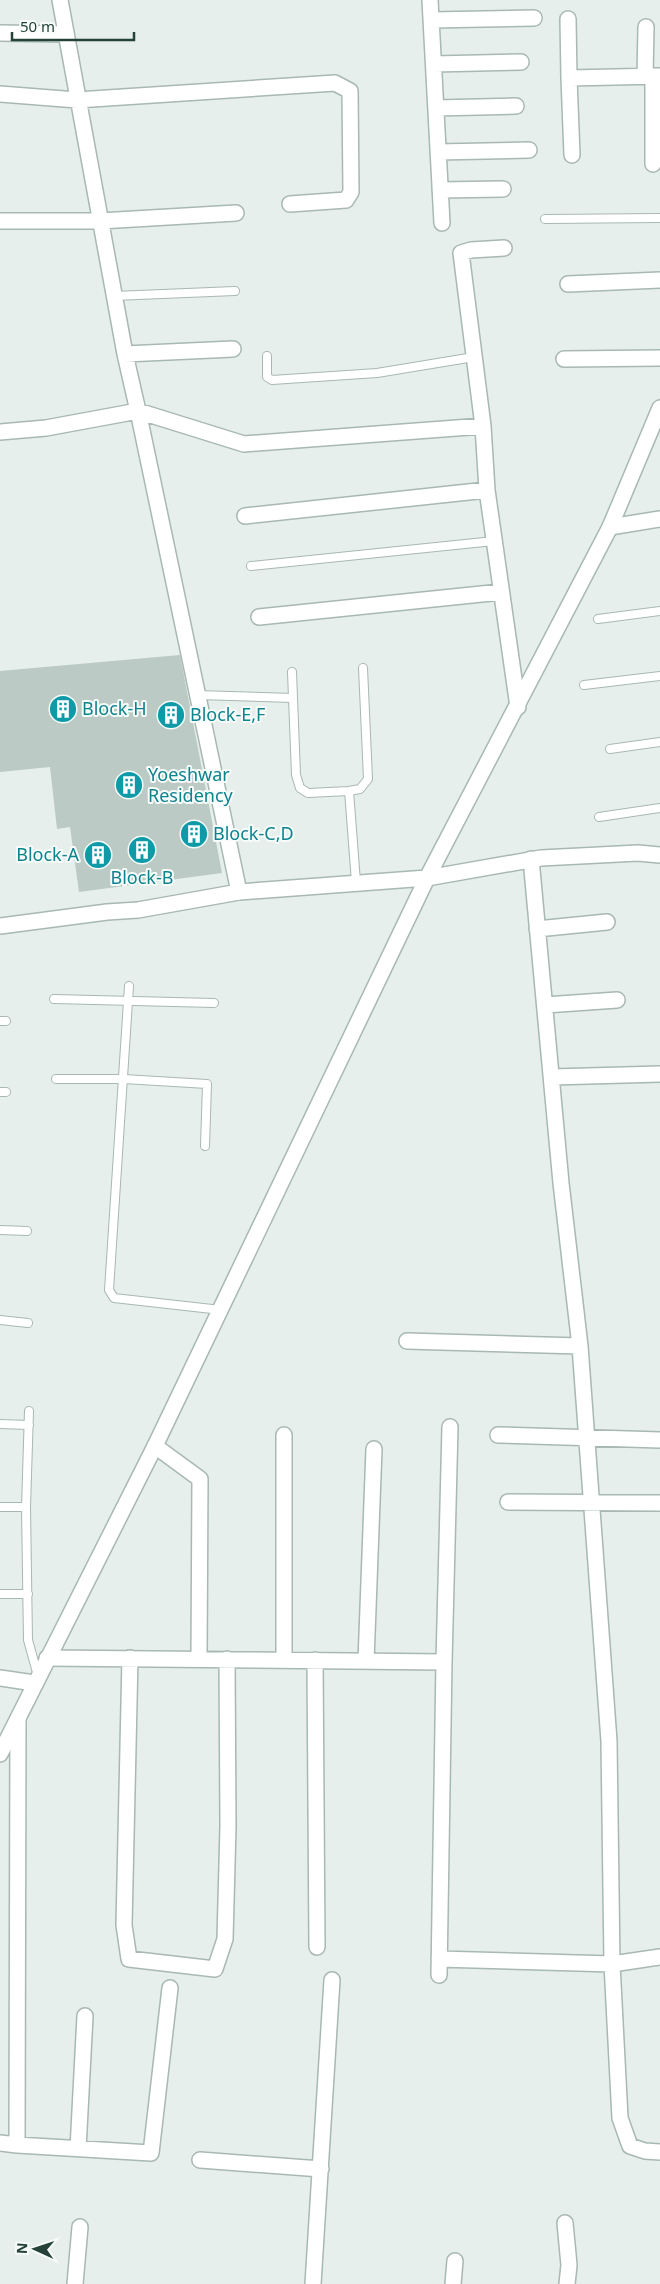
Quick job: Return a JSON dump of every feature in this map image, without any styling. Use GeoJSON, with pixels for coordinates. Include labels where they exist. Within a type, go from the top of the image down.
{"type":"FeatureCollection","features":[{"type":"Feature","properties":{"kind":"street"},"geometry":{"type":"LineString","coordinates":[[60,0],[125,354],[239,892]]}},
{"type":"Feature","properties":{"kind":"street"},"geometry":{"type":"LineString","coordinates":[[430,0],[442,223]]}},
{"type":"Feature","properties":{"kind":"street"},"geometry":{"type":"LineString","coordinates":[[431,20],[534,18]]}},
{"type":"Feature","properties":{"kind":"street"},"geometry":{"type":"LineString","coordinates":[[568,19],[572,154]]}},
{"type":"Feature","properties":{"kind":"street"},"geometry":{"type":"LineString","coordinates":[[646,27],[653,76],[653,164]]}},
{"type":"Feature","properties":{"kind":"street"},"geometry":{"type":"LineString","coordinates":[[0,33],[65,34]]}},
{"type":"Feature","properties":{"kind":"street"},"geometry":{"type":"LineString","coordinates":[[434,64],[521,62]]}},
{"type":"Feature","properties":{"kind":"street"},"geometry":{"type":"LineString","coordinates":[[569,78],[653,76]]}},
{"type":"Feature","properties":{"kind":"street"},"geometry":{"type":"LineString","coordinates":[[0,94],[77,100],[335,83],[350,91],[351,192],[346,200],[290,204]]}},
{"type":"Feature","properties":{"kind":"street"},"geometry":{"type":"LineString","coordinates":[[436,108],[516,106]]}},
{"type":"Feature","properties":{"kind":"street"},"geometry":{"type":"LineString","coordinates":[[438,152],[529,150]]}},
{"type":"Feature","properties":{"kind":"street"},"geometry":{"type":"LineString","coordinates":[[440,190],[504,190]]}},
{"type":"Feature","properties":{"kind":"street"},"geometry":{"type":"LineString","coordinates":[[0,221],[100,221],[236,214]]}},
{"type":"Feature","properties":{"kind":"street"},"geometry":{"type":"LineString","coordinates":[[504,248],[471,250],[462,253],[483,426],[487,490],[518,707]]}},
{"type":"Feature","properties":{"kind":"street"},"geometry":{"type":"LineString","coordinates":[[568,284],[660,280]]}},
{"type":"Feature","properties":{"kind":"street"},"geometry":{"type":"LineString","coordinates":[[125,354],[233,349]]}},
{"type":"Feature","properties":{"kind":"street"},"geometry":{"type":"LineString","coordinates":[[564,359],[660,358]]}},
{"type":"Feature","properties":{"kind":"street"},"geometry":{"type":"LineString","coordinates":[[0,1754],[155,1446],[427,878],[518,707],[610,527],[660,408]]}},
{"type":"Feature","properties":{"kind":"street"},"geometry":{"type":"LineString","coordinates":[[0,432],[46,428],[138,411],[244,444],[483,426]]}},
{"type":"Feature","properties":{"kind":"street"},"geometry":{"type":"LineString","coordinates":[[246,516],[487,490]]}},
{"type":"Feature","properties":{"kind":"street"},"geometry":{"type":"LineString","coordinates":[[610,527],[660,519]]}},
{"type":"Feature","properties":{"kind":"street"},"geometry":{"type":"LineString","coordinates":[[259,616],[501,592]]}},
{"type":"Feature","properties":{"kind":"street"},"geometry":{"type":"LineString","coordinates":[[0,926],[107,912],[138,910],[239,892],[427,878],[531,859],[638,853],[660,855]]}},
{"type":"Feature","properties":{"kind":"street"},"geometry":{"type":"LineString","coordinates":[[531,859],[561,1183],[580,1346],[609,1741],[612,1964],[620,2118],[630,2146],[645,2151],[660,2152]]}},
{"type":"Feature","properties":{"kind":"street"},"geometry":{"type":"LineString","coordinates":[[537,929],[607,922]]}},
{"type":"Feature","properties":{"kind":"street"},"geometry":{"type":"LineString","coordinates":[[545,1005],[617,1000]]}},
{"type":"Feature","properties":{"kind":"street"},"geometry":{"type":"LineString","coordinates":[[552,1077],[660,1074]]}},
{"type":"Feature","properties":{"kind":"street"},"geometry":{"type":"LineString","coordinates":[[407,1341],[580,1346]]}},
{"type":"Feature","properties":{"kind":"street"},"geometry":{"type":"LineString","coordinates":[[439,1976],[450,1427]]}},
{"type":"Feature","properties":{"kind":"street"},"geometry":{"type":"LineString","coordinates":[[284,1435],[284,1660]]}},
{"type":"Feature","properties":{"kind":"street"},"geometry":{"type":"LineString","coordinates":[[498,1435],[660,1440]]}},
{"type":"Feature","properties":{"kind":"street"},"geometry":{"type":"LineString","coordinates":[[155,1446],[200,1478],[199,1659]]}},
{"type":"Feature","properties":{"kind":"street"},"geometry":{"type":"LineString","coordinates":[[366,1661],[374,1449]]}},
{"type":"Feature","properties":{"kind":"street"},"geometry":{"type":"LineString","coordinates":[[508,1502],[660,1503]]}},
{"type":"Feature","properties":{"kind":"street"},"geometry":{"type":"LineString","coordinates":[[47,1658],[444,1662]]}},
{"type":"Feature","properties":{"kind":"street"},"geometry":{"type":"LineString","coordinates":[[130,1658],[124,1925],[129,1960],[215,1969],[225,1939],[228,1826],[228,1659]]}},
{"type":"Feature","properties":{"kind":"street"},"geometry":{"type":"LineString","coordinates":[[315,1660],[317,1947]]}},
{"type":"Feature","properties":{"kind":"street"},"geometry":{"type":"LineString","coordinates":[[0,1678],[36,1680]]}},
{"type":"Feature","properties":{"kind":"street"},"geometry":{"type":"LineString","coordinates":[[17,2145],[18,1719]]}},
{"type":"Feature","properties":{"kind":"street"},"geometry":{"type":"LineString","coordinates":[[439,1959],[612,1964],[660,1957]]}},
{"type":"Feature","properties":{"kind":"street"},"geometry":{"type":"LineString","coordinates":[[313,2284],[332,1980]]}},
{"type":"Feature","properties":{"kind":"street"},"geometry":{"type":"LineString","coordinates":[[0,2143],[152,2153],[170,1988]]}},
{"type":"Feature","properties":{"kind":"street"},"geometry":{"type":"LineString","coordinates":[[78,2149],[85,2016]]}},
{"type":"Feature","properties":{"kind":"street"},"geometry":{"type":"LineString","coordinates":[[200,2160],[321,2169]]}},
{"type":"Feature","properties":{"kind":"street"},"geometry":{"type":"LineString","coordinates":[[565,2224],[569,2265],[568,2284]]}},
{"type":"Feature","properties":{"kind":"street"},"geometry":{"type":"LineString","coordinates":[[75,2284],[80,2227]]}},
{"type":"Feature","properties":{"kind":"street"},"geometry":{"type":"LineString","coordinates":[[452,2284],[454,2261]]}},
{"type":"Feature","properties":{"kind":"lane"},"geometry":{"type":"LineString","coordinates":[[546,219],[660,218]]}},
{"type":"Feature","properties":{"kind":"lane"},"geometry":{"type":"LineString","coordinates":[[114,296],[235,291]]}},
{"type":"Feature","properties":{"kind":"lane"},"geometry":{"type":"LineString","coordinates":[[267,356],[267,377],[272,380],[376,373],[474,357]]}},
{"type":"Feature","properties":{"kind":"lane"},"geometry":{"type":"LineString","coordinates":[[251,566],[494,541]]}},
{"type":"Feature","properties":{"kind":"lane"},"geometry":{"type":"LineString","coordinates":[[598,619],[660,611]]}},
{"type":"Feature","properties":{"kind":"lane"},"geometry":{"type":"LineString","coordinates":[[292,672],[296,775],[300,788],[308,793],[360,789],[368,779],[363,668]]}},
{"type":"Feature","properties":{"kind":"lane"},"geometry":{"type":"LineString","coordinates":[[584,685],[660,676]]}},
{"type":"Feature","properties":{"kind":"lane"},"geometry":{"type":"LineString","coordinates":[[197,695],[293,698]]}},
{"type":"Feature","properties":{"kind":"lane"},"geometry":{"type":"LineString","coordinates":[[610,749],[660,742]]}},
{"type":"Feature","properties":{"kind":"lane"},"geometry":{"type":"LineString","coordinates":[[349,790],[356,882]]}},
{"type":"Feature","properties":{"kind":"lane"},"geometry":{"type":"LineString","coordinates":[[598,817],[660,808]]}},
{"type":"Feature","properties":{"kind":"lane"},"geometry":{"type":"LineString","coordinates":[[128,986],[124,1078],[109,1290],[114,1298],[221,1310]]}},
{"type":"Feature","properties":{"kind":"lane"},"geometry":{"type":"LineString","coordinates":[[54,998],[214,1003]]}},
{"type":"Feature","properties":{"kind":"lane"},"geometry":{"type":"LineString","coordinates":[[56,1079],[124,1078],[207,1084],[205,1146]]}},
{"type":"Feature","properties":{"kind":"lane"},"geometry":{"type":"LineString","coordinates":[[0,1230],[27,1231]]}},
{"type":"Feature","properties":{"kind":"lane"},"geometry":{"type":"LineString","coordinates":[[0,1320],[28,1323]]}},
{"type":"Feature","properties":{"kind":"lane"},"geometry":{"type":"LineString","coordinates":[[29,1411],[26,1507],[28,1640],[36,1680]]}},
{"type":"Feature","properties":{"kind":"lane"},"geometry":{"type":"LineString","coordinates":[[0,1424],[29,1425]]}},
{"type":"Feature","properties":{"kind":"lane"},"geometry":{"type":"LineString","coordinates":[[0,1507],[26,1507]]}},
{"type":"Feature","properties":{"kind":"lane"},"geometry":{"type":"LineString","coordinates":[[0,1594],[28,1594]]}},
{"type":"Feature","properties":{"kind":"building","name":"Yoeshwar Residency"},"geometry":{"type":"Polygon","coordinates":[[[180,655],[222,873],[79,892],[70,827],[57,829],[50,767],[0,772],[0,671],[180,655]]]}},
{"type":"Feature","properties":{"kind":"place","name":"Block-H"},"geometry":{"type":"Point","coordinates":[63,709]}},
{"type":"Feature","properties":{"kind":"place","name":"Block-E,F"},"geometry":{"type":"Point","coordinates":[171,715]}},
{"type":"Feature","properties":{"kind":"place","name":"Yoeshwar Residency"},"geometry":{"type":"Point","coordinates":[129,785]}},
{"type":"Feature","properties":{"kind":"place","name":"Block-C,D"},"geometry":{"type":"Point","coordinates":[194,834]}},
{"type":"Feature","properties":{"kind":"place","name":"Block-B"},"geometry":{"type":"Point","coordinates":[142,850]}},
{"type":"Feature","properties":{"kind":"place","name":"Block-A"},"geometry":{"type":"Point","coordinates":[98,855]}}]}
